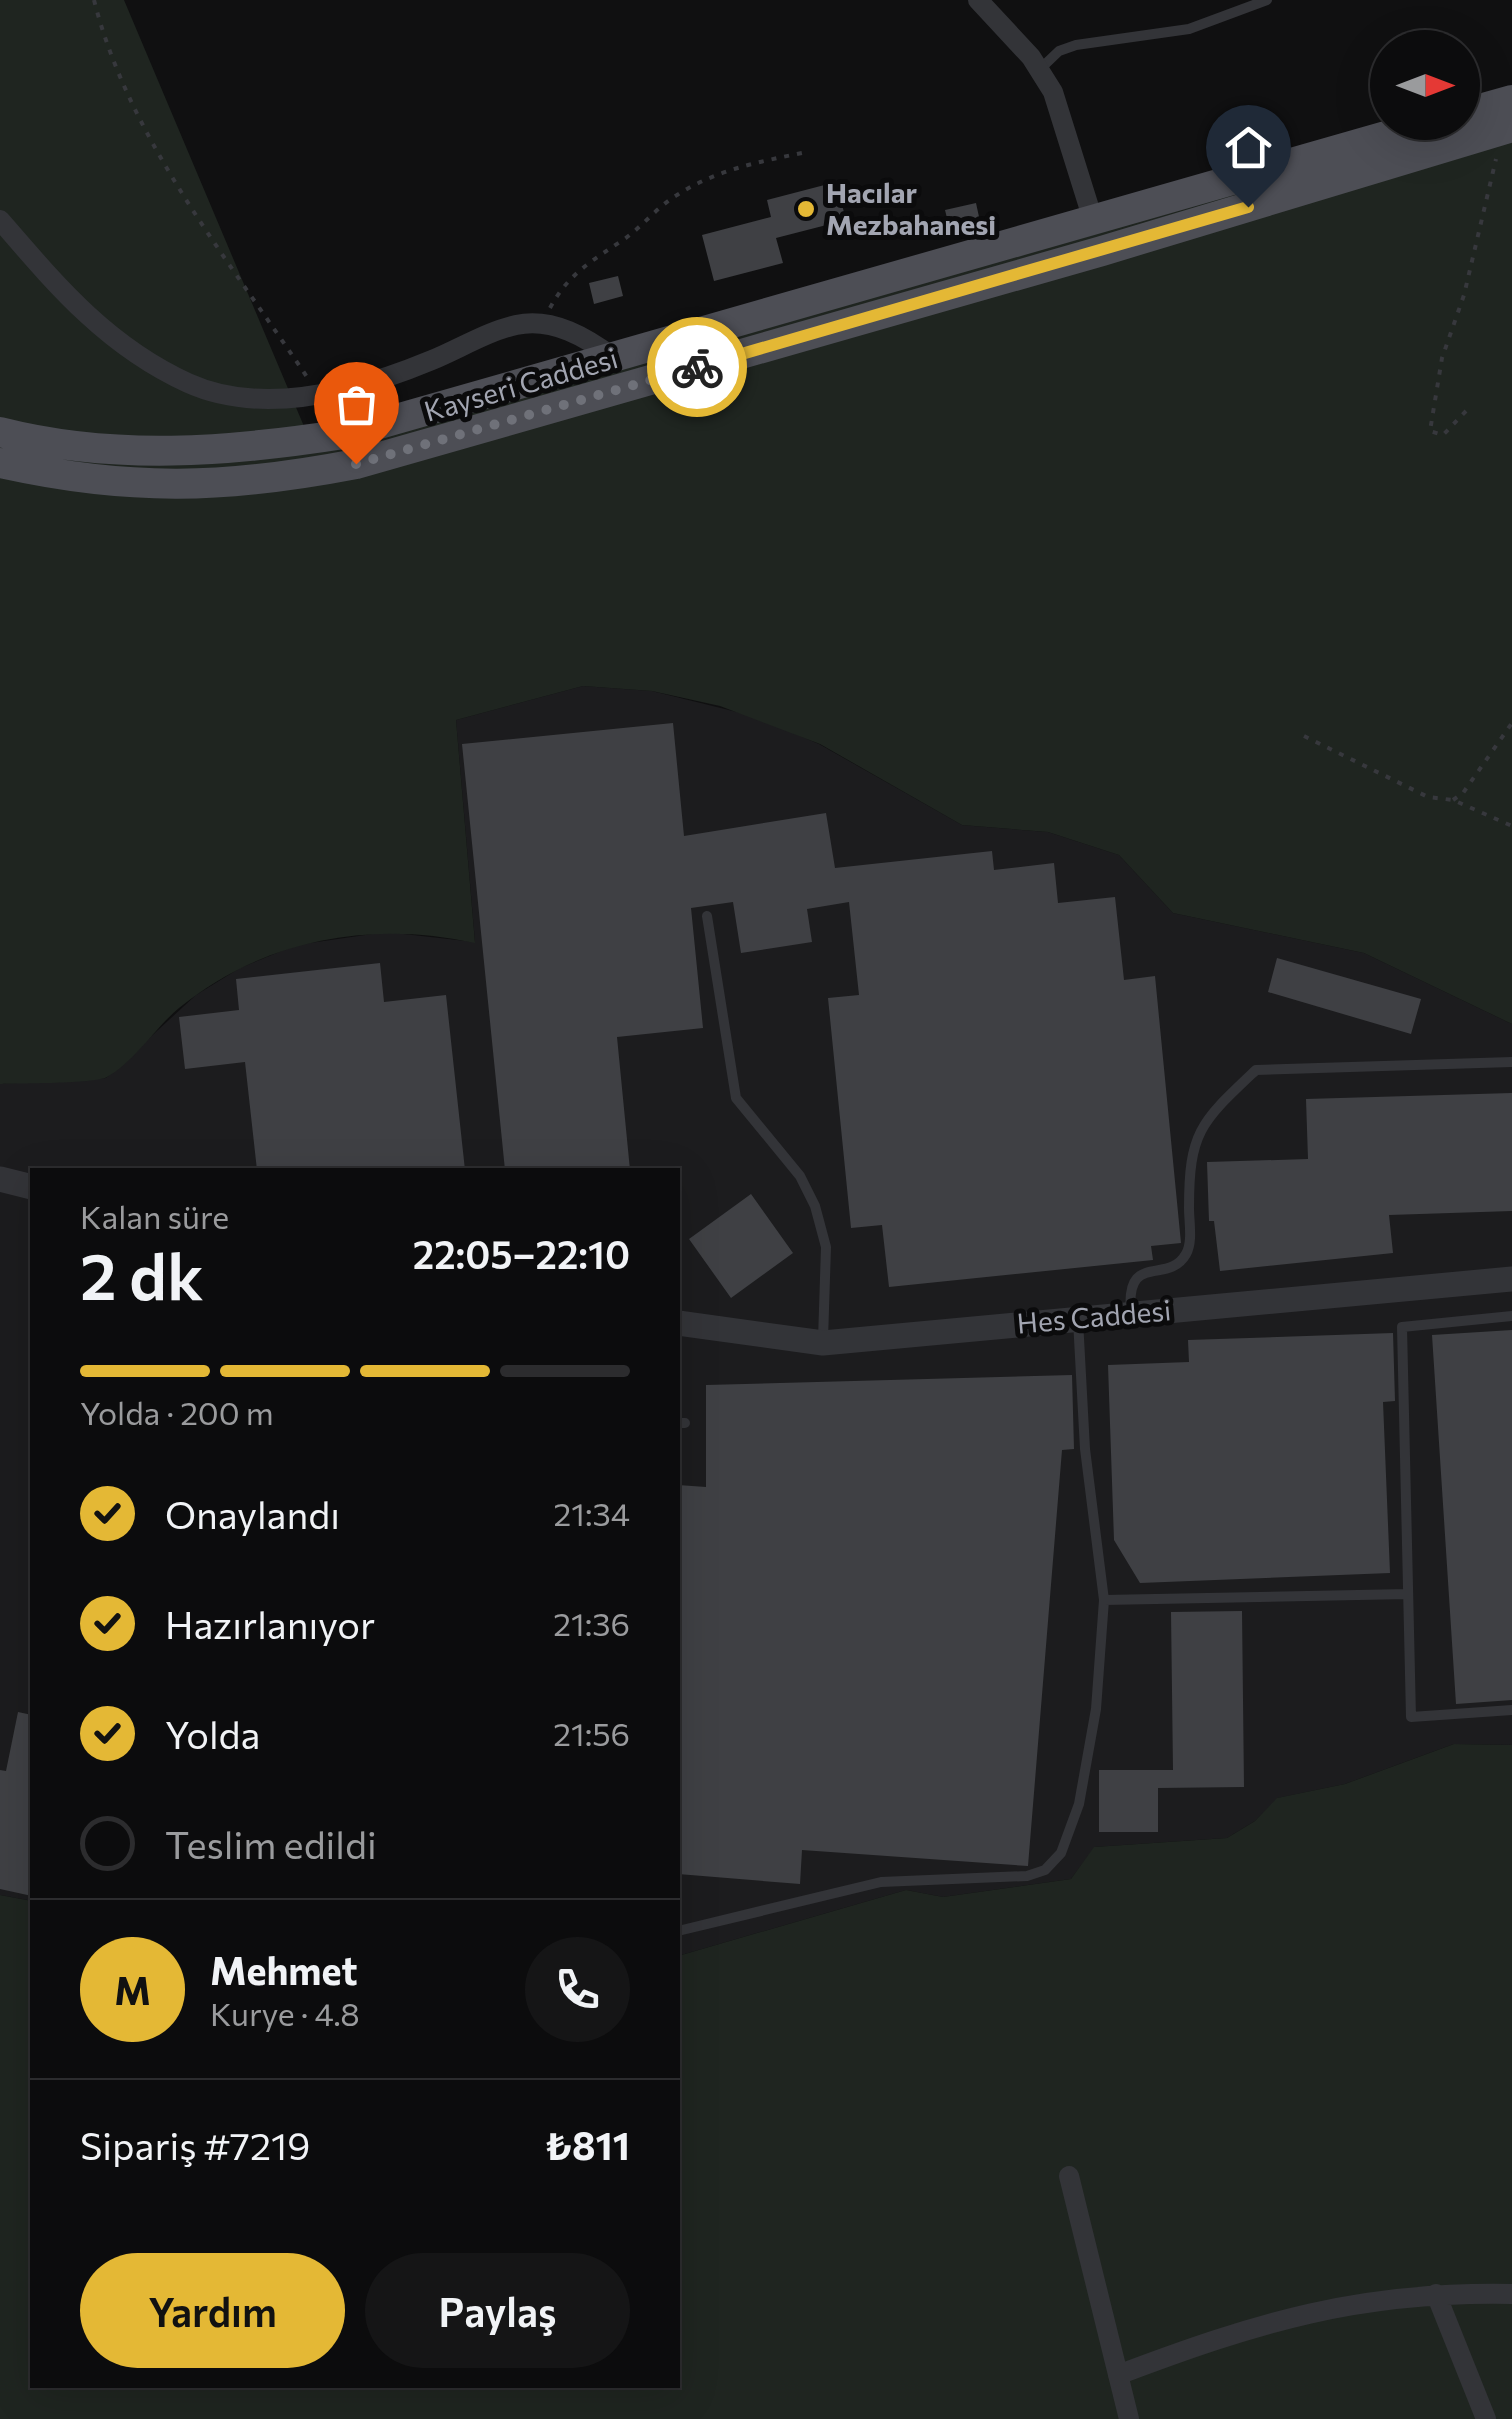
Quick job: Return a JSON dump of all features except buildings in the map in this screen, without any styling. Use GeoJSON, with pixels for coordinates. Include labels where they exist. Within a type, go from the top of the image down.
{"type":"FeatureCollection","features":[{"type":"Feature","properties":{"kind":"main road"},"geometry":{"type":"LineString","coordinates":[[1480,109],[1512,100]]}},
{"type":"Feature","properties":{"kind":"main road","name":"Kayseri Caddesi"},"geometry":{"type":"LineString","coordinates":[[0,432],[123,452],[176,453],[344,434],[614,358],[1098,237],[1507,128]]}},
{"type":"Feature","properties":{"kind":"main road","name":"Kayseri Caddesi"},"geometry":{"type":"LineString","coordinates":[[0,463],[44,473],[173,488],[287,477],[375,458],[1098,237],[1382,140]]}},
{"type":"Feature","properties":{"kind":"street"},"geometry":{"type":"LineString","coordinates":[[978,0],[1039,70],[1053,92],[1098,237]]}},
{"type":"Feature","properties":{"kind":"street"},"geometry":{"type":"LineString","coordinates":[[0,220],[78,311],[145,360],[191,384],[242,398],[318,394],[420,365],[518,324],[541,325],[586,338],[614,358]]}},
{"type":"Feature","properties":{"kind":"street"},"geometry":{"type":"LineString","coordinates":[[0,1178],[30,1186]]}},
{"type":"Feature","properties":{"kind":"street","name":"Hes Caddesi"},"geometry":{"type":"LineString","coordinates":[[680,1323],[823,1343],[1512,1279]]}},
{"type":"Feature","properties":{"kind":"street"},"geometry":{"type":"LineString","coordinates":[[1069,2176],[1129,2419]]}},
{"type":"Feature","properties":{"kind":"street"},"geometry":{"type":"LineString","coordinates":[[1118,2375],[1282,2318],[1370,2301],[1436,2294],[1512,2294]]}},
{"type":"Feature","properties":{"kind":"street"},"geometry":{"type":"LineString","coordinates":[[1436,2294],[1486,2419]]}},
{"type":"Feature","properties":{"kind":"lane"},"geometry":{"type":"LineString","coordinates":[[1039,70],[1067,47],[1188,29],[1267,0]]}},
{"type":"Feature","properties":{"kind":"lane"},"geometry":{"type":"LineString","coordinates":[[707,916],[736,1098],[779,1147],[815,1206],[826,1247],[823,1343]]}},
{"type":"Feature","properties":{"kind":"lane"},"geometry":{"type":"LineString","coordinates":[[1131,1314],[1129,1294],[1134,1280],[1144,1273],[1174,1265],[1189,1248],[1189,1166],[1195,1140],[1210,1114],[1256,1070],[1512,1062]]}},
{"type":"Feature","properties":{"kind":"lane"},"geometry":{"type":"LineString","coordinates":[[1512,1316],[1402,1327],[1411,1717],[1512,1710]]}},
{"type":"Feature","properties":{"kind":"lane"},"geometry":{"type":"LineString","coordinates":[[680,1931],[880,1882],[1026,1876],[1045,1870],[1061,1853],[1079,1804],[1096,1709],[1104,1600],[1085,1449],[1078,1318]]}},
{"type":"Feature","properties":{"kind":"lane"},"geometry":{"type":"LineString","coordinates":[[1104,1600],[1408,1594]]}},
{"type":"Feature","properties":{"kind":"path"},"geometry":{"type":"LineString","coordinates":[[94,0],[113,68],[141,120],[318,394]]}},
{"type":"Feature","properties":{"kind":"path"},"geometry":{"type":"LineString","coordinates":[[1466,411],[1444,435],[1430,431],[1442,358],[1507,128]]}},
{"type":"Feature","properties":{"kind":"path"},"geometry":{"type":"LineString","coordinates":[[541,325],[560,289],[589,260],[624,239],[675,195],[736,166],[802,153]]}},
{"type":"Feature","properties":{"kind":"path"},"geometry":{"type":"LineString","coordinates":[[1453,800],[1509,737],[1512,724]]}},
{"type":"Feature","properties":{"kind":"path"},"geometry":{"type":"LineString","coordinates":[[1304,736],[1428,797],[1453,800],[1512,826]]}},
{"type":"Feature","properties":{"kind":"shaded area"},"geometry":{"type":"Polygon","coordinates":[[[0,0],[124,0],[314,450],[631,366],[1400,140],[1480,140],[1480,116],[1512,107],[1512,1024],[1364,953],[1173,913],[1119,855],[1048,832],[962,825],[820,744],[720,706],[652,691],[583,686],[456,720],[475,943],[436,936],[358,935],[282,951],[212,984],[179,1008],[126,1063],[107,1077],[0,1084],[0,0]]]}},
{"type":"Feature","properties":{"kind":"shaded area"},"geometry":{"type":"Polygon","coordinates":[[[583,686],[652,691],[753,716],[819,744],[962,825],[1048,832],[1119,855],[1173,913],[1364,953],[1512,1024],[1512,1745],[1454,1744],[1345,1784],[1278,1798],[1255,1821],[1227,1838],[1095,1847],[1071,1879],[943,1897],[906,1890],[680,1955],[680,1168],[30,1168],[30,1901],[0,1895],[0,1084],[106,1078],[196,995],[240,968],[296,945],[386,932],[475,942],[456,720],[583,686]]]}},
{"type":"Feature","properties":{"kind":"shaded area"},"geometry":{"type":"Polygon","coordinates":[[[1454,1744],[1512,1745],[1512,2419],[0,2419],[0,1895],[30,1901],[30,2388],[680,2388],[680,1955],[906,1890],[943,1897],[1071,1879],[1094,1847],[1227,1838],[1255,1821],[1277,1798],[1345,1784],[1454,1744]]]}},
{"type":"Feature","properties":{"kind":"way so far"},"geometry":{"type":"LineString","coordinates":[[356,464],[697,367]]}},
{"type":"Feature","properties":{"kind":"place","name":"Hacılar Mezbahanesi"},"geometry":{"type":"Point","coordinates":[806,209]}},
{"type":"Feature","properties":{"kind":"route"},"geometry":{"type":"LineString","coordinates":[[697,367],[1248,207]]}}]}
